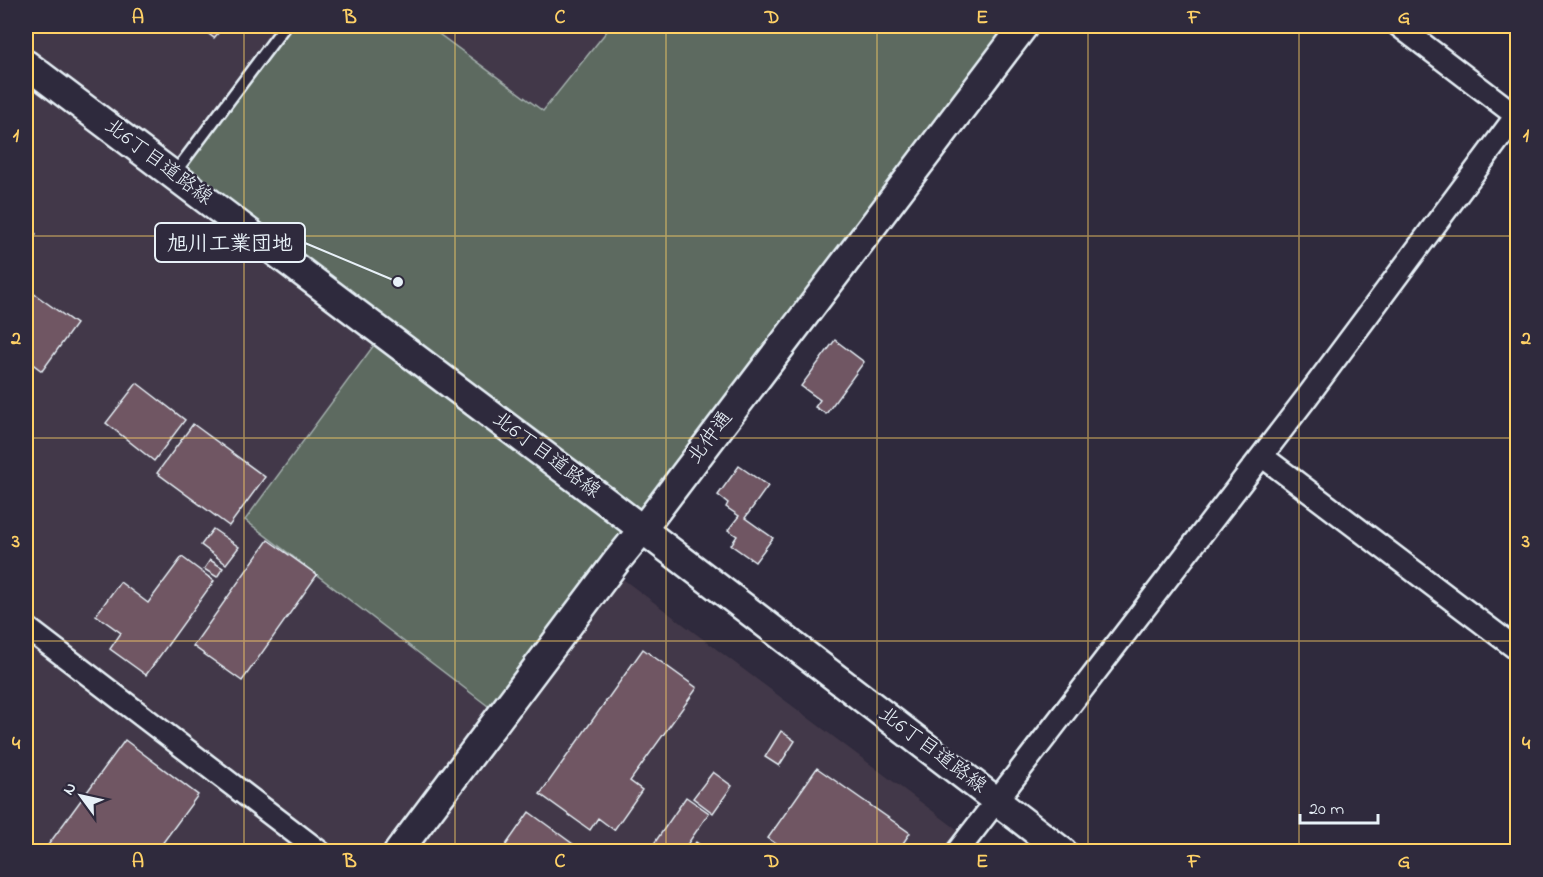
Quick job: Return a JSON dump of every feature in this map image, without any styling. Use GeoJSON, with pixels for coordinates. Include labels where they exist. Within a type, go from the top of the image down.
{"type":"FeatureCollection","features":[{"type":"Feature","properties":{"kind":"street","name":"北仲通"},"geometry":{"type":"LineString","coordinates":[[398,852],[1024,26]]}},
{"type":"Feature","properties":{"kind":"street"},"geometry":{"type":"LineString","coordinates":[[957,852],[1262,456],[1517,117],[1399,26]]}},
{"type":"Feature","properties":{"kind":"street","name":"北6丁目道路線"},"geometry":{"type":"LineString","coordinates":[[26,64],[1063,852]]}},
{"type":"Feature","properties":{"kind":"street"},"geometry":{"type":"LineString","coordinates":[[1262,456],[1518,650]]}},
{"type":"Feature","properties":{"kind":"street"},"geometry":{"type":"LineString","coordinates":[[26,627],[321,852]]}},
{"type":"Feature","properties":{"kind":"lane"},"geometry":{"type":"LineString","coordinates":[[173,175],[285,26]]}},
{"type":"Feature","properties":{"kind":"shaded area"},"geometry":{"type":"Polygon","coordinates":[[[26,26],[971,26],[568,538],[986,851],[26,851],[26,26]]]}},
{"type":"Feature","properties":{"kind":"green space"},"geometry":{"type":"Polygon","coordinates":[[[285,26],[428,26],[543,111],[611,26],[1024,26],[501,716],[245,520],[383,333],[173,175],[285,26]]]}},
{"type":"Feature","properties":{"kind":"building"},"geometry":{"type":"Polygon","coordinates":[[[198,26],[224,26],[214,38],[198,26]]]}},
{"type":"Feature","properties":{"kind":"building"},"geometry":{"type":"Polygon","coordinates":[[[26,227],[36,234],[26,249],[26,227]]]}},
{"type":"Feature","properties":{"kind":"building"},"geometry":{"type":"Polygon","coordinates":[[[26,288],[76,324],[42,371],[26,359],[26,288]]]}},
{"type":"Feature","properties":{"kind":"building"},"geometry":{"type":"Polygon","coordinates":[[[835,340],[864,362],[826,414],[815,407],[820,400],[801,386],[835,340]]]}},
{"type":"Feature","properties":{"kind":"building"},"geometry":{"type":"Polygon","coordinates":[[[137,383],[185,420],[154,461],[106,423],[137,383]]]}},
{"type":"Feature","properties":{"kind":"building"},"geometry":{"type":"Polygon","coordinates":[[[193,424],[265,477],[229,526],[157,473],[193,424]]]}},
{"type":"Feature","properties":{"kind":"building"},"geometry":{"type":"Polygon","coordinates":[[[739,466],[768,486],[745,518],[773,538],[755,562],[731,545],[737,536],[728,530],[739,516],[726,507],[728,503],[718,495],[739,466]]]}},
{"type":"Feature","properties":{"kind":"building"},"geometry":{"type":"Polygon","coordinates":[[[213,529],[239,547],[226,564],[201,545],[213,529]]]}},
{"type":"Feature","properties":{"kind":"building"},"geometry":{"type":"Polygon","coordinates":[[[268,540],[317,575],[242,681],[193,646],[268,540]]]}},
{"type":"Feature","properties":{"kind":"building"},"geometry":{"type":"Polygon","coordinates":[[[182,557],[214,581],[146,675],[110,649],[121,633],[96,615],[120,582],[148,603],[182,557]]]}},
{"type":"Feature","properties":{"kind":"building"},"geometry":{"type":"Polygon","coordinates":[[[210,560],[223,568],[217,577],[204,569],[210,560]]]}},
{"type":"Feature","properties":{"kind":"building"},"geometry":{"type":"Polygon","coordinates":[[[643,649],[697,688],[630,781],[642,790],[614,830],[598,818],[590,830],[540,794],[643,649]]]}},
{"type":"Feature","properties":{"kind":"building"},"geometry":{"type":"Polygon","coordinates":[[[781,731],[795,741],[779,766],[765,757],[781,731]]]}},
{"type":"Feature","properties":{"kind":"building"},"geometry":{"type":"Polygon","coordinates":[[[125,740],[198,795],[156,852],[43,852],[125,740]]]}},
{"type":"Feature","properties":{"kind":"building"},"geometry":{"type":"Polygon","coordinates":[[[817,768],[910,833],[897,852],[787,852],[768,838],[817,768]]]}},
{"type":"Feature","properties":{"kind":"building"},"geometry":{"type":"Polygon","coordinates":[[[713,772],[732,786],[713,813],[693,798],[713,772]]]}},
{"type":"Feature","properties":{"kind":"building"},"geometry":{"type":"Polygon","coordinates":[[[686,797],[709,813],[682,852],[662,852],[653,845],[686,797]]]}},
{"type":"Feature","properties":{"kind":"building"},"geometry":{"type":"Polygon","coordinates":[[[529,812],[584,852],[501,852],[529,812]]]}},
{"type":"Feature","properties":{"kind":"building"},"geometry":{"type":"Polygon","coordinates":[[[696,842],[710,852],[689,852],[696,842]]]}},
{"type":"Feature","properties":{"kind":"place","name":"旭川工業団地"},"geometry":{"type":"Point","coordinates":[398,282]}}]}
